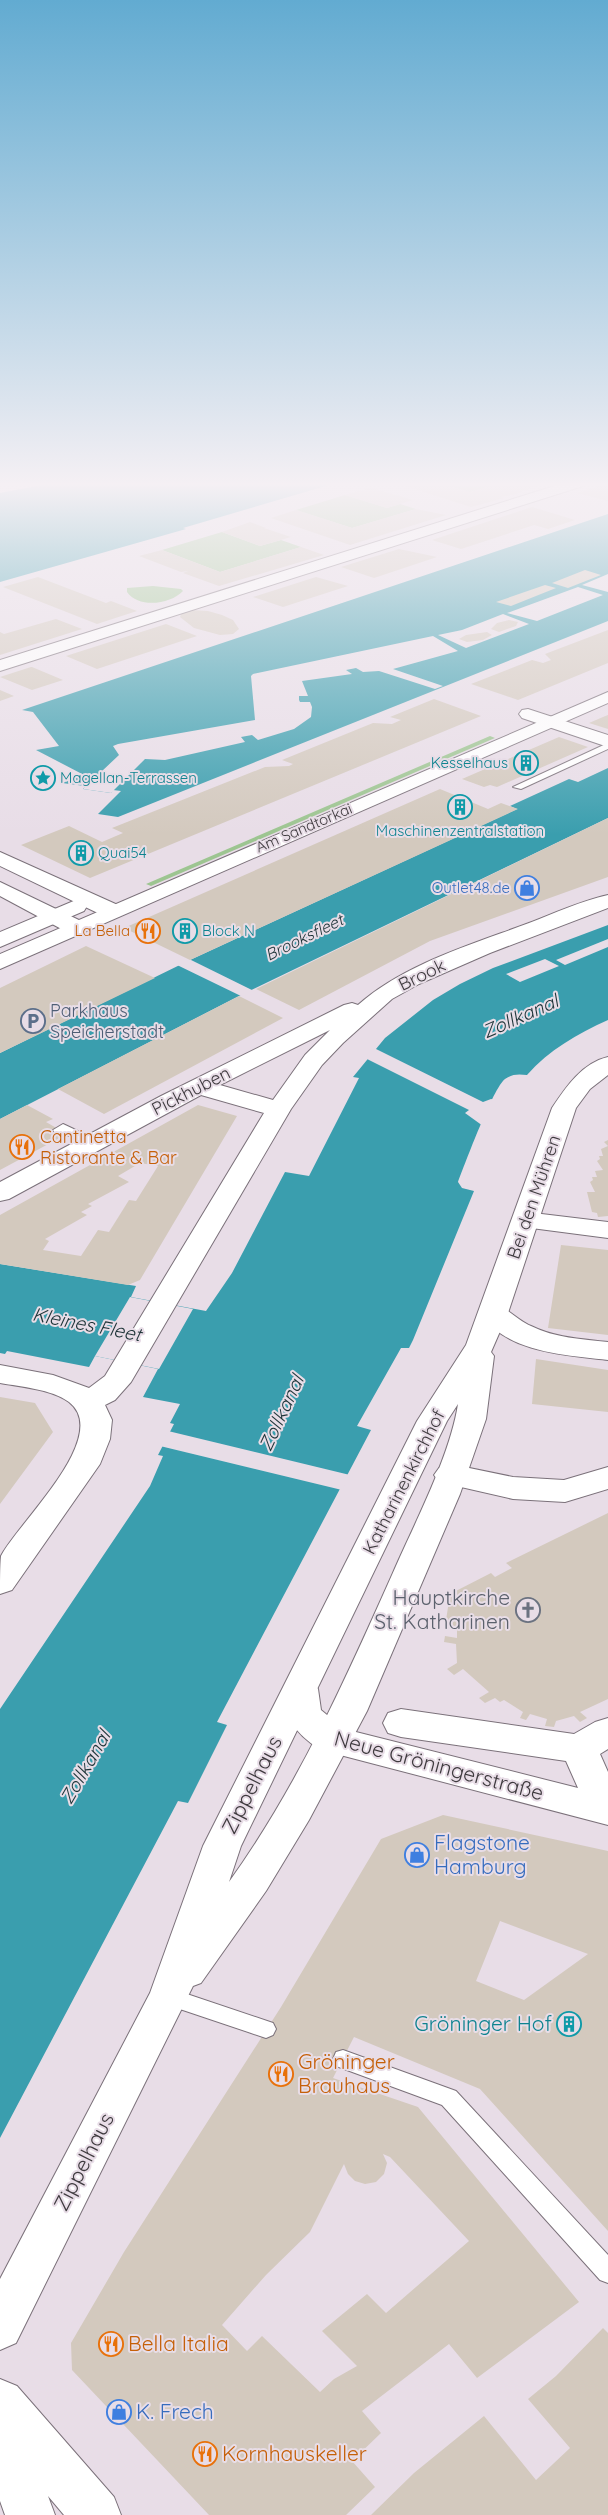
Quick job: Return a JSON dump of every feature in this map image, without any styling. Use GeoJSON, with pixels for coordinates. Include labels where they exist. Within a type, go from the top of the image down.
{"type":"FeatureCollection","features":[{"type":"Feature","properties":{"kind":"street"},"geometry":{"type":"LineString","coordinates":[[0,666],[207,600]]}},
{"type":"Feature","properties":{"kind":"street","name":"Am Sandtorkai"},"geometry":{"type":"LineString","coordinates":[[320,802],[608,680]]}},
{"type":"Feature","properties":{"kind":"street","name":"Am Sandtorkai"},"geometry":{"type":"LineString","coordinates":[[0,962],[75,927],[112,901],[608,697]]}},
{"type":"Feature","properties":{"kind":"street"},"geometry":{"type":"LineString","coordinates":[[528,714],[608,741]]}},
{"type":"Feature","properties":{"kind":"street"},"geometry":{"type":"LineString","coordinates":[[0,858],[89,901]]}},
{"type":"Feature","properties":{"kind":"street"},"geometry":{"type":"LineString","coordinates":[[0,888],[75,927]]}},
{"type":"Feature","properties":{"kind":"street"},"geometry":{"type":"LineString","coordinates":[[0,940],[89,901],[112,901]]}},
{"type":"Feature","properties":{"kind":"street","name":"Brook"},"geometry":{"type":"LineString","coordinates":[[87,1402],[111,1388],[128,1363],[279,1109],[313,1060],[384,994],[456,958],[608,901]]}},
{"type":"Feature","properties":{"kind":"street","name":"Pickhuben"},"geometry":{"type":"LineString","coordinates":[[0,1192],[199,1087],[384,994]]}},
{"type":"Feature","properties":{"kind":"street","name":"Bei den Mühren"},"geometry":{"type":"LineString","coordinates":[[481,1345],[494,1313],[564,1108],[581,1084],[608,1064]]}},
{"type":"Feature","properties":{"kind":"street"},"geometry":{"type":"LineString","coordinates":[[199,1087],[279,1109]]}},
{"type":"Feature","properties":{"kind":"street"},"geometry":{"type":"LineString","coordinates":[[525,1220],[608,1230]]}},
{"type":"Feature","properties":{"kind":"street"},"geometry":{"type":"LineString","coordinates":[[494,1313],[508,1325],[529,1337],[554,1344],[608,1351]]}},
{"type":"Feature","properties":{"kind":"street","name":"Katharinenkirchhof"},"geometry":{"type":"LineString","coordinates":[[334,1740],[349,1711],[450,1475],[471,1419],[481,1345]]}},
{"type":"Feature","properties":{"kind":"street","name":"Katharinenkirchhof"},"geometry":{"type":"LineString","coordinates":[[300,1689],[432,1421],[481,1345]]}},
{"type":"Feature","properties":{"kind":"street"},"geometry":{"type":"LineString","coordinates":[[0,1374],[54,1384],[73,1392],[87,1402],[98,1423],[94,1447],[0,1582]]}},
{"type":"Feature","properties":{"kind":"street"},"geometry":{"type":"LineString","coordinates":[[450,1475],[513,1488],[565,1491],[608,1478]]}},
{"type":"Feature","properties":{"kind":"street","name":"Neue Gröningerstraße"},"geometry":{"type":"LineString","coordinates":[[300,1689],[299,1698],[306,1718],[318,1730],[334,1740],[608,1810]]}},
{"type":"Feature","properties":{"kind":"street","name":"Zippelhaus"},"geometry":{"type":"LineString","coordinates":[[169,1997],[222,1846],[300,1689]]}},
{"type":"Feature","properties":{"kind":"street"},"geometry":{"type":"LineString","coordinates":[[401,1723],[593,1740],[608,1810]]}},
{"type":"Feature","properties":{"kind":"street","name":"Zippelhaus"},"geometry":{"type":"LineString","coordinates":[[0,2327],[169,1997],[268,1854],[296,1810],[334,1740]]}},
{"type":"Feature","properties":{"kind":"street"},"geometry":{"type":"LineString","coordinates":[[0,2404],[96,2515]]}},
{"type":"Feature","properties":{"kind":"street"},"geometry":{"type":"LineString","coordinates":[[0,2436],[30,2515]]}},
{"type":"Feature","properties":{"kind":"lane"},"geometry":{"type":"LineString","coordinates":[[518,787],[608,746]]}},
{"type":"Feature","properties":{"kind":"lane"},"geometry":{"type":"LineString","coordinates":[[60,1130],[63,1128],[92,1143]]}},
{"type":"Feature","properties":{"kind":"lane"},"geometry":{"type":"LineString","coordinates":[[169,1997],[266,2029]]}},
{"type":"Feature","properties":{"kind":"lane"},"geometry":{"type":"LineString","coordinates":[[343,2059],[449,2098],[608,2272]]}},
{"type":"Feature","properties":{"kind":"green space"},"geometry":{"type":"Polygon","coordinates":[[[138,600],[167,600],[155,603],[138,600]]]}},
{"type":"Feature","properties":{"kind":"green space"},"geometry":{"type":"Polygon","coordinates":[[[490,736],[495,738],[151,886],[146,884],[490,736]]]}},
{"type":"Feature","properties":{"kind":"water"},"geometry":{"type":"Polygon","coordinates":[[[350,600],[608,600],[608,621],[118,817],[98,814],[121,791],[113,790],[111,793],[83,789],[85,786],[62,783],[84,775],[36,750],[59,746],[33,712],[22,710],[350,600]]]}},
{"type":"Feature","properties":{"kind":"water","name":"Brooksfleet"},"geometry":{"type":"Polygon","coordinates":[[[608,768],[608,818],[239,996],[0,1119],[0,1053],[190,960],[517,809],[510,806],[569,779],[578,782],[608,768]]]}},
{"type":"Feature","properties":{"kind":"water"},"geometry":{"type":"Polygon","coordinates":[[[608,925],[608,1020],[564,1043],[527,1075],[515,1075],[505,1079],[494,1096],[458,1182],[462,1188],[474,1191],[413,1340],[409,1348],[401,1348],[357,1426],[371,1430],[217,1722],[227,1725],[188,1803],[178,1801],[0,2138],[0,1709],[150,1486],[163,1456],[158,1455],[174,1424],[170,1423],[180,1404],[143,1397],[158,1369],[95,1356],[89,1367],[7,1351],[5,1354],[0,1353],[0,1264],[136,1286],[131,1297],[206,1311],[232,1273],[285,1172],[309,1176],[359,1078],[353,1077],[385,1038],[433,1000],[460,984],[493,968],[608,925]]]}},
{"type":"Feature","properties":{"kind":"pier"},"geometry":{"type":"Polygon","coordinates":[[[541,600],[589,600],[537,621],[507,613],[541,600]]]}},
{"type":"Feature","properties":{"kind":"pier"},"geometry":{"type":"Polygon","coordinates":[[[503,614],[529,624],[466,648],[438,635],[462,630],[503,614]]]}},
{"type":"Feature","properties":{"kind":"pier"},"geometry":{"type":"Polygon","coordinates":[[[433,636],[458,651],[393,669],[443,686],[435,689],[379,671],[363,672],[356,668],[346,670],[352,674],[302,681],[308,696],[299,696],[299,700],[300,702],[310,702],[312,707],[311,717],[294,729],[258,740],[252,735],[241,737],[245,742],[165,760],[145,759],[111,793],[83,789],[119,755],[113,746],[255,720],[251,676],[253,674],[433,636]]]}},
{"type":"Feature","properties":{"kind":"pier"},"geometry":{"type":"Polygon","coordinates":[[[608,939],[608,947],[565,965],[556,960],[608,939]]]}},
{"type":"Feature","properties":{"kind":"pier"},"geometry":{"type":"Polygon","coordinates":[[[187,958],[256,992],[243,997],[175,964],[187,958]]]}},
{"type":"Feature","properties":{"kind":"pier"},"geometry":{"type":"Polygon","coordinates":[[[545,959],[559,966],[520,982],[506,974],[545,959]]]}},
{"type":"Feature","properties":{"kind":"pier"},"geometry":{"type":"Polygon","coordinates":[[[374,1048],[483,1102],[491,1099],[496,1100],[483,1126],[465,1113],[469,1110],[365,1058],[374,1048]]]}},
{"type":"Feature","properties":{"kind":"pier"},"geometry":{"type":"Polygon","coordinates":[[[130,1297],[193,1309],[159,1369],[95,1356],[130,1297]]]}},
{"type":"Feature","properties":{"kind":"pier"},"geometry":{"type":"Polygon","coordinates":[[[168,1431],[350,1475],[342,1490],[160,1446],[168,1431]]]}},
{"type":"Feature","properties":{"kind":"building"},"geometry":{"type":"Polygon","coordinates":[[[37,600],[99,600],[106,603],[111,601],[137,611],[97,624],[37,600]]]}},
{"type":"Feature","properties":{"kind":"building"},"geometry":{"type":"Polygon","coordinates":[[[263,600],[304,600],[283,607],[263,600]]]}},
{"type":"Feature","properties":{"kind":"building"},"geometry":{"type":"Polygon","coordinates":[[[501,600],[525,600],[511,606],[496,602],[501,600]]]}},
{"type":"Feature","properties":{"kind":"building"},"geometry":{"type":"Polygon","coordinates":[[[191,610],[208,611],[222,615],[233,620],[239,629],[233,634],[220,635],[194,628],[180,617],[182,612],[191,610]]]}},
{"type":"Feature","properties":{"kind":"building"},"geometry":{"type":"Polygon","coordinates":[[[56,619],[82,629],[0,655],[0,632],[4,634],[56,619]]]}},
{"type":"Feature","properties":{"kind":"building"},"geometry":{"type":"Polygon","coordinates":[[[509,620],[518,622],[516,626],[499,632],[491,629],[497,623],[509,620]]]}},
{"type":"Feature","properties":{"kind":"building"},"geometry":{"type":"Polygon","coordinates":[[[166,624],[197,636],[97,669],[66,656],[166,624]]]}},
{"type":"Feature","properties":{"kind":"building"},"geometry":{"type":"Polygon","coordinates":[[[608,630],[608,663],[518,700],[471,684],[532,660],[543,663],[551,660],[545,654],[608,630]]]}},
{"type":"Feature","properties":{"kind":"building"},"geometry":{"type":"Polygon","coordinates":[[[487,632],[492,635],[483,640],[467,642],[459,639],[466,635],[487,632]]]}},
{"type":"Feature","properties":{"kind":"building"},"geometry":{"type":"Polygon","coordinates":[[[32,667],[63,680],[32,690],[0,677],[32,667]]]}},
{"type":"Feature","properties":{"kind":"building"},"geometry":{"type":"Polygon","coordinates":[[[0,690],[14,696],[0,701],[0,690]]]}},
{"type":"Feature","properties":{"kind":"building"},"geometry":{"type":"Polygon","coordinates":[[[434,699],[481,716],[90,878],[21,845],[69,826],[102,842],[123,833],[112,828],[265,767],[289,766],[293,764],[282,760],[373,723],[392,724],[401,720],[390,717],[434,699]]]}},
{"type":"Feature","properties":{"kind":"building"},"geometry":{"type":"Polygon","coordinates":[[[608,715],[608,729],[589,723],[603,717],[608,715]]]}},
{"type":"Feature","properties":{"kind":"building","name":"Kesselhaus"},"geometry":{"type":"Polygon","coordinates":[[[559,737],[588,747],[497,787],[490,785],[484,787],[462,779],[559,737]]]}},
{"type":"Feature","properties":{"kind":"building"},"geometry":{"type":"Polygon","coordinates":[[[440,789],[488,809],[501,803],[518,809],[190,960],[124,928],[440,789]]]}},
{"type":"Feature","properties":{"kind":"building"},"geometry":{"type":"Polygon","coordinates":[[[608,818],[608,877],[430,941],[299,1010],[256,989],[608,818]]]}},
{"type":"Feature","properties":{"kind":"building","name":"Parkhaus Speicherstadt"},"geometry":{"type":"Polygon","coordinates":[[[86,946],[155,978],[0,1053],[0,988],[86,946]]]}},
{"type":"Feature","properties":{"kind":"building"},"geometry":{"type":"Polygon","coordinates":[[[239,996],[283,1018],[104,1114],[58,1089],[239,996]]]}},
{"type":"Feature","properties":{"kind":"building"},"geometry":{"type":"Polygon","coordinates":[[[27,1105],[53,1119],[46,1122],[67,1134],[0,1170],[0,1119],[27,1105]]]}},
{"type":"Feature","properties":{"kind":"building"},"geometry":{"type":"Polygon","coordinates":[[[198,1105],[237,1116],[140,1280],[128,1285],[0,1264],[0,1215],[198,1105]],[[140,1163],[118,1176],[129,1182],[88,1204],[92,1206],[81,1212],[87,1215],[45,1239],[49,1241],[43,1250],[81,1256],[98,1230],[109,1232],[129,1200],[136,1201],[158,1166],[140,1163]]]}},
{"type":"Feature","properties":{"kind":"building"},"geometry":{"type":"Polygon","coordinates":[[[608,1146],[608,1216],[598,1217],[597,1213],[592,1212],[587,1192],[595,1192],[590,1182],[593,1180],[592,1177],[597,1177],[595,1171],[603,1170],[597,1161],[600,1159],[599,1156],[603,1156],[601,1149],[608,1146]]]}},
{"type":"Feature","properties":{"kind":"building"},"geometry":{"type":"Polygon","coordinates":[[[561,1245],[608,1250],[608,1335],[548,1328],[561,1245]]]}},
{"type":"Feature","properties":{"kind":"building"},"geometry":{"type":"Polygon","coordinates":[[[536,1359],[608,1370],[608,1412],[532,1404],[536,1359]]]}},
{"type":"Feature","properties":{"kind":"building"},"geometry":{"type":"Polygon","coordinates":[[[0,1397],[35,1403],[53,1432],[0,1504],[0,1397]]]}},
{"type":"Feature","properties":{"kind":"building","name":"Hauptkirche St. Katharinen"},"geometry":{"type":"Polygon","coordinates":[[[608,1513],[608,1699],[580,1712],[587,1718],[580,1722],[574,1716],[556,1721],[554,1727],[545,1726],[547,1719],[530,1714],[526,1720],[520,1718],[523,1712],[504,1700],[500,1702],[495,1698],[485,1703],[479,1698],[489,1692],[463,1669],[454,1675],[447,1669],[457,1663],[456,1644],[444,1642],[445,1636],[457,1638],[457,1630],[445,1627],[450,1594],[491,1573],[495,1577],[512,1568],[506,1563],[608,1513]]]}},
{"type":"Feature","properties":{"kind":"building"},"geometry":{"type":"Polygon","coordinates":[[[443,1815],[608,1851],[608,2231],[480,2089],[354,2037],[333,2078],[418,2107],[579,2302],[477,2378],[449,2344],[362,2411],[381,2433],[352,2461],[375,2487],[346,2515],[209,2515],[72,2370],[71,2343],[124,2252],[281,2007],[381,1839],[443,1815]],[[500,1921],[476,1981],[524,2000],[588,1954],[500,1921]],[[383,2154],[387,2163],[384,2174],[376,2182],[365,2184],[355,2181],[348,2174],[344,2164],[310,2232],[266,2275],[222,2325],[247,2351],[262,2336],[320,2392],[334,2379],[357,2366],[322,2331],[367,2294],[386,2313],[469,2241],[390,2157],[383,2154]]]}},
{"type":"Feature","properties":{"kind":"building"},"geometry":{"type":"Polygon","coordinates":[[[603,2328],[608,2333],[608,2515],[371,2515],[414,2473],[484,2416],[536,2480],[570,2448],[528,2399],[556,2376],[603,2328]]]}},
{"type":"Feature","properties":{"kind":"place","name":"Kesselhaus"},"geometry":{"type":"Point","coordinates":[526,763]}},
{"type":"Feature","properties":{"kind":"place","name":"Magellan-Terrassen"},"geometry":{"type":"Point","coordinates":[43,778]}},
{"type":"Feature","properties":{"kind":"place","name":"Maschinenzentralstation"},"geometry":{"type":"Point","coordinates":[460,807]}},
{"type":"Feature","properties":{"kind":"place","name":"Quai54"},"geometry":{"type":"Point","coordinates":[81,853]}},
{"type":"Feature","properties":{"kind":"place","name":"Outlet48.de"},"geometry":{"type":"Point","coordinates":[527,888]}},
{"type":"Feature","properties":{"kind":"place","name":"La Bella"},"geometry":{"type":"Point","coordinates":[148,931]}},
{"type":"Feature","properties":{"kind":"place","name":"Block N"},"geometry":{"type":"Point","coordinates":[185,931]}},
{"type":"Feature","properties":{"kind":"place","name":"Parkhaus Speicherstadt"},"geometry":{"type":"Point","coordinates":[33,1021]}},
{"type":"Feature","properties":{"kind":"place","name":"Cantinetta Ristorante & Bar"},"geometry":{"type":"Point","coordinates":[22,1147]}},
{"type":"Feature","properties":{"kind":"place","name":"Hauptkirche St. Katharinen"},"geometry":{"type":"Point","coordinates":[528,1610]}},
{"type":"Feature","properties":{"kind":"place","name":"Flagstone Hamburg"},"geometry":{"type":"Point","coordinates":[417,1855]}},
{"type":"Feature","properties":{"kind":"place","name":"Gröninger Hof"},"geometry":{"type":"Point","coordinates":[569,2024]}},
{"type":"Feature","properties":{"kind":"place","name":"Gröninger Brauhaus"},"geometry":{"type":"Point","coordinates":[281,2074]}},
{"type":"Feature","properties":{"kind":"place","name":"Bella Italia"},"geometry":{"type":"Point","coordinates":[111,2344]}},
{"type":"Feature","properties":{"kind":"place","name":"K. Frech"},"geometry":{"type":"Point","coordinates":[119,2412]}},
{"type":"Feature","properties":{"kind":"place","name":"Kornhauskeller"},"geometry":{"type":"Point","coordinates":[205,2454]}},
{"type":"Feature","properties":{"kind":"water label","name":"Zollkanal"},"geometry":{"type":"Point","coordinates":[520,1016]}},
{"type":"Feature","properties":{"kind":"water label","name":"Kleines Fleet"},"geometry":{"type":"Point","coordinates":[87,1324]}},
{"type":"Feature","properties":{"kind":"water label","name":"Zollkanal"},"geometry":{"type":"Point","coordinates":[281,1413]}},
{"type":"Feature","properties":{"kind":"water label","name":"Zollkanal"},"geometry":{"type":"Point","coordinates":[85,1767]}}]}
